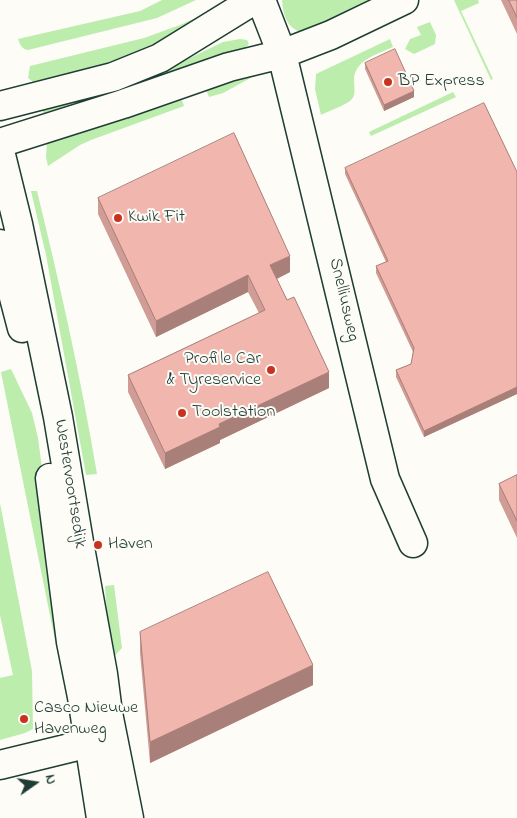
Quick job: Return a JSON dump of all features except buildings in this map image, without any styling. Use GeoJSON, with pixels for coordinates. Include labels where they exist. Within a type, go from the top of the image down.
{"type":"FeatureCollection","features":[{"type":"Feature","properties":{"kind":"street"},"geometry":{"type":"LineString","coordinates":[[0,106],[113,77],[160,58],[254,0]]}},
{"type":"Feature","properties":{"kind":"street","name":"Snelliusweg"},"geometry":{"type":"LineString","coordinates":[[261,0],[282,54],[385,479],[413,543]]}},
{"type":"Feature","properties":{"kind":"street"},"geometry":{"type":"LineString","coordinates":[[0,142],[123,104],[229,66],[282,54],[331,35],[404,0]]}},
{"type":"Feature","properties":{"kind":"street","name":"Westervoortsedijk"},"geometry":{"type":"LineString","coordinates":[[0,151],[18,224],[58,417],[78,542],[91,744],[129,818]]}},
{"type":"Feature","properties":{"kind":"street","name":"Westervoortsedijk"},"geometry":{"type":"LineString","coordinates":[[0,244],[20,318],[47,450],[71,642],[91,744],[101,818]]}},
{"type":"Feature","properties":{"kind":"street"},"geometry":{"type":"LineString","coordinates":[[0,765],[91,744]]}},
{"type":"Feature","properties":{"kind":"green space"},"geometry":{"type":"Polygon","coordinates":[[[162,0],[196,0],[157,18],[28,50],[24,49],[18,39],[140,11],[162,0]]]}},
{"type":"Feature","properties":{"kind":"green space"},"geometry":{"type":"Polygon","coordinates":[[[282,0],[387,0],[307,34],[295,29],[288,22],[282,0]]]}},
{"type":"Feature","properties":{"kind":"green space"},"geometry":{"type":"Polygon","coordinates":[[[454,0],[478,0],[479,3],[461,11],[493,79],[491,80],[454,0]]]}},
{"type":"Feature","properties":{"kind":"green space"},"geometry":{"type":"Polygon","coordinates":[[[230,3],[218,15],[146,48],[104,64],[34,83],[28,78],[30,66],[144,38],[180,25],[230,3]]]}},
{"type":"Feature","properties":{"kind":"green space"},"geometry":{"type":"Polygon","coordinates":[[[430,22],[436,35],[435,44],[414,54],[405,49],[410,39],[421,35],[417,27],[430,22]]]}},
{"type":"Feature","properties":{"kind":"green space"},"geometry":{"type":"Polygon","coordinates":[[[240,39],[247,40],[249,44],[238,55],[44,115],[42,109],[163,71],[223,42],[240,39]]]}},
{"type":"Feature","properties":{"kind":"green space"},"geometry":{"type":"Polygon","coordinates":[[[390,39],[393,47],[374,55],[358,67],[355,73],[352,99],[342,106],[321,115],[315,89],[316,74],[390,39]]]}},
{"type":"Feature","properties":{"kind":"green space"},"geometry":{"type":"Polygon","coordinates":[[[256,71],[256,75],[223,93],[209,97],[206,90],[208,88],[256,71]]]}},
{"type":"Feature","properties":{"kind":"green space"},"geometry":{"type":"Polygon","coordinates":[[[453,92],[456,97],[371,136],[369,132],[453,92]]]}},
{"type":"Feature","properties":{"kind":"green space"},"geometry":{"type":"Polygon","coordinates":[[[182,100],[184,106],[91,140],[48,166],[46,157],[47,141],[103,116],[114,122],[182,100]]]}},
{"type":"Feature","properties":{"kind":"green space"},"geometry":{"type":"Polygon","coordinates":[[[31,191],[37,191],[54,261],[77,367],[97,474],[86,475],[46,255],[31,191]]]}},
{"type":"Feature","properties":{"kind":"green space"},"geometry":{"type":"Polygon","coordinates":[[[11,369],[32,413],[38,438],[62,617],[66,686],[63,680],[1,372],[11,369]]]}},
{"type":"Feature","properties":{"kind":"green space"},"geometry":{"type":"Polygon","coordinates":[[[0,503],[32,671],[33,729],[0,740],[0,678],[13,675],[0,615],[0,503]]]}},
{"type":"Feature","properties":{"kind":"green space"},"geometry":{"type":"Polygon","coordinates":[[[114,585],[122,648],[110,661],[105,586],[114,585]]]}},
{"type":"Feature","properties":{"kind":"place","name":"BP Express"},"geometry":{"type":"Point","coordinates":[388,82]}},
{"type":"Feature","properties":{"kind":"place","name":"Kwik Fit"},"geometry":{"type":"Point","coordinates":[118,218]}},
{"type":"Feature","properties":{"kind":"place","name":"Profile Car & Tyreservice"},"geometry":{"type":"Point","coordinates":[271,370]}},
{"type":"Feature","properties":{"kind":"place","name":"Toolstation"},"geometry":{"type":"Point","coordinates":[182,413]}},
{"type":"Feature","properties":{"kind":"place","name":"Haven"},"geometry":{"type":"Point","coordinates":[98,545]}},
{"type":"Feature","properties":{"kind":"place","name":"Casco Nieuwe Havenweg"},"geometry":{"type":"Point","coordinates":[24,719]}}]}
